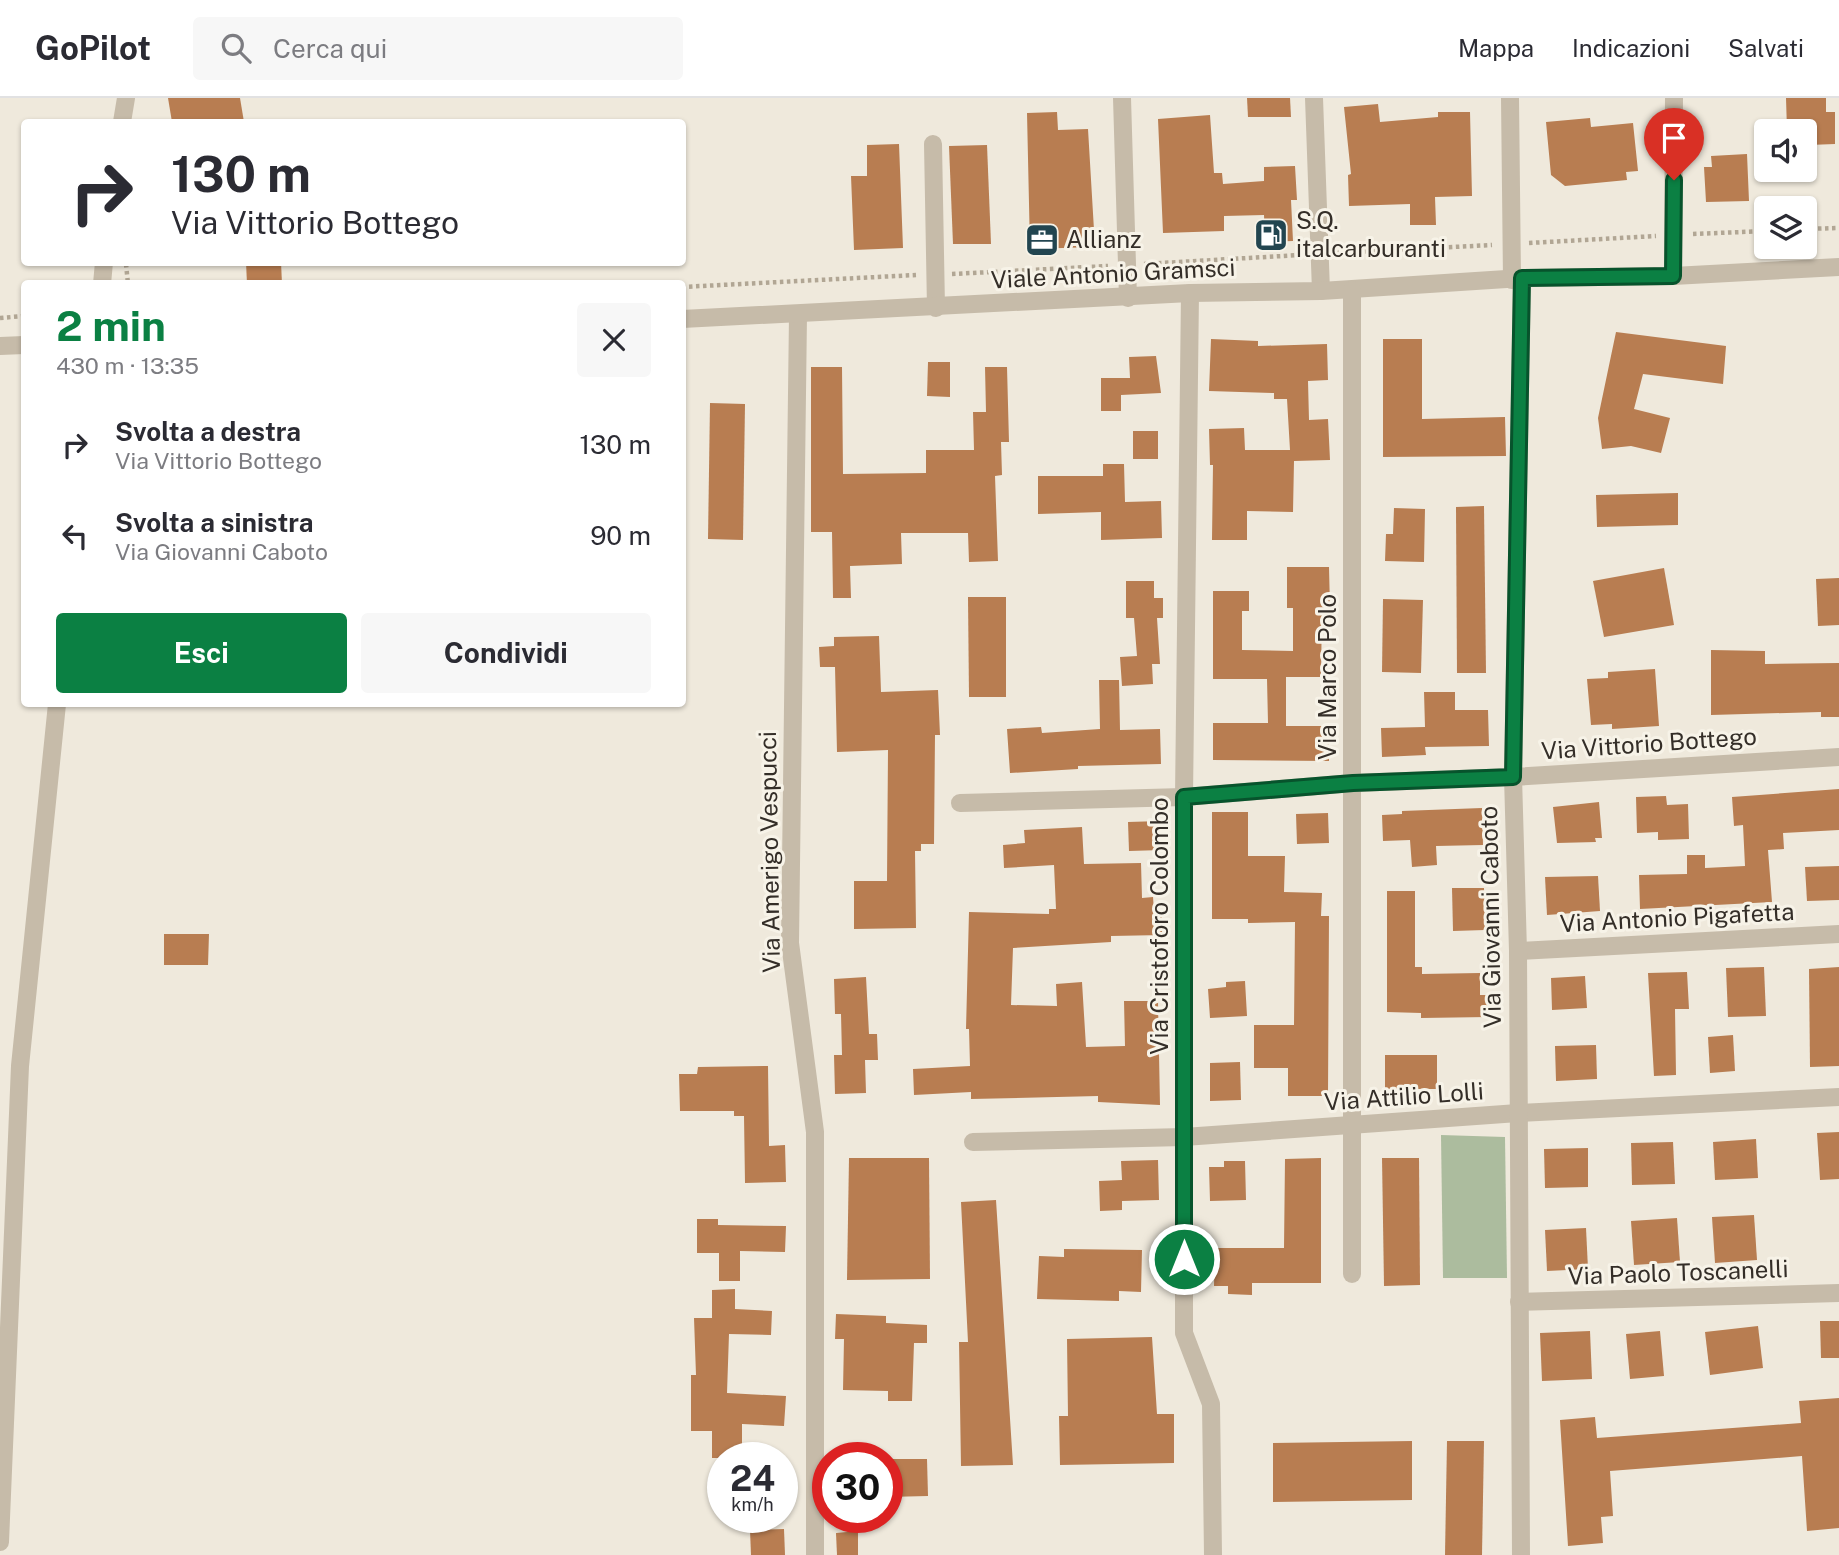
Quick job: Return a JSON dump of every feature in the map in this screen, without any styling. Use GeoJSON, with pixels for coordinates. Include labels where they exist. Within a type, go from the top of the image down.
{"type":"FeatureCollection","features":[{"type":"Feature","properties":{"kind":"street"},"geometry":{"type":"LineString","coordinates":[[122,119],[126,98]]}},
{"type":"Feature","properties":{"kind":"street"},"geometry":{"type":"LineString","coordinates":[[1122,98],[1128,298]]}},
{"type":"Feature","properties":{"kind":"street"},"geometry":{"type":"LineString","coordinates":[[1314,98],[1321,292]]}},
{"type":"Feature","properties":{"kind":"street","name":"Via Giovanni Caboto"},"geometry":{"type":"LineString","coordinates":[[1510,98],[1512,244],[1517,279],[1513,777],[1518,951],[1521,1555]]}},
{"type":"Feature","properties":{"kind":"street"},"geometry":{"type":"LineString","coordinates":[[1673,276],[1674,98]]}},
{"type":"Feature","properties":{"kind":"street"},"geometry":{"type":"LineString","coordinates":[[933,144],[936,308]]}},
{"type":"Feature","properties":{"kind":"street","name":"Viale Antonio Gramsci"},"geometry":{"type":"LineString","coordinates":[[686,319],[1190,293],[1321,292],[1517,279],[1673,276],[1839,267]]}},
{"type":"Feature","properties":{"kind":"street","name":"Via Marco Polo"},"geometry":{"type":"LineString","coordinates":[[1352,289],[1352,1274]]}},
{"type":"Feature","properties":{"kind":"street","name":"Via Cristoforo Colombo"},"geometry":{"type":"LineString","coordinates":[[1190,293],[1184,797],[1184,1333],[1211,1404],[1213,1555]]}},
{"type":"Feature","properties":{"kind":"street","name":"Via Amerigo Vespucci"},"geometry":{"type":"LineString","coordinates":[[798,315],[790,943],[815,1132],[815,1555]]}},
{"type":"Feature","properties":{"kind":"street"},"geometry":{"type":"LineString","coordinates":[[0,346],[21,345]]}},
{"type":"Feature","properties":{"kind":"street"},"geometry":{"type":"LineString","coordinates":[[0,1542],[20,1066],[57,707]]}},
{"type":"Feature","properties":{"kind":"street","name":"Via Vittorio Bottego"},"geometry":{"type":"LineString","coordinates":[[960,803],[1184,797],[1353,783],[1513,777],[1839,757]]}},
{"type":"Feature","properties":{"kind":"street","name":"Via Antonio Pigafetta"},"geometry":{"type":"LineString","coordinates":[[1518,951],[1839,934]]}},
{"type":"Feature","properties":{"kind":"street","name":"Via Attilio Lolli"},"geometry":{"type":"LineString","coordinates":[[973,1142],[1184,1137],[1518,1113],[1839,1097]]}},
{"type":"Feature","properties":{"kind":"street","name":"Via Paolo Toscanelli"},"geometry":{"type":"LineString","coordinates":[[1519,1302],[1839,1293]]}},
{"type":"Feature","properties":{"kind":"path"},"geometry":{"type":"LineString","coordinates":[[1817,229],[1839,228]]}},
{"type":"Feature","properties":{"kind":"path"},"geometry":{"type":"LineString","coordinates":[[686,287],[1754,232]]}},
{"type":"Feature","properties":{"kind":"path"},"geometry":{"type":"LineString","coordinates":[[0,318],[21,316]]}},
{"type":"Feature","properties":{"kind":"green space"},"geometry":{"type":"Polygon","coordinates":[[[1441,1135],[1505,1137],[1507,1278],[1443,1278],[1441,1135]]]}},
{"type":"Feature","properties":{"kind":"building"},"geometry":{"type":"Polygon","coordinates":[[[168,98],[240,98],[244,119],[172,119],[168,98]]]}},
{"type":"Feature","properties":{"kind":"building"},"geometry":{"type":"Polygon","coordinates":[[[1247,98],[1290,98],[1291,117],[1248,117],[1247,98]]]}},
{"type":"Feature","properties":{"kind":"building"},"geometry":{"type":"Polygon","coordinates":[[[1786,98],[1826,98],[1826,112],[1835,112],[1835,144],[1817,145],[1817,119],[1787,119],[1786,98]]]}},
{"type":"Feature","properties":{"kind":"building"},"geometry":{"type":"Polygon","coordinates":[[[1378,104],[1380,122],[1438,117],[1438,112],[1470,112],[1472,196],[1435,197],[1436,225],[1410,225],[1410,204],[1349,206],[1348,175],[1351,174],[1344,107],[1378,104]]]}},
{"type":"Feature","properties":{"kind":"building"},"geometry":{"type":"Polygon","coordinates":[[[1057,112],[1058,130],[1088,129],[1095,247],[1030,249],[1027,113],[1057,112]]]}},
{"type":"Feature","properties":{"kind":"building"},"geometry":{"type":"Polygon","coordinates":[[[1210,115],[1214,173],[1222,173],[1223,184],[1264,181],[1264,167],[1295,166],[1297,200],[1291,200],[1293,241],[1265,242],[1264,215],[1224,216],[1224,231],[1163,233],[1158,119],[1210,115]]]}},
{"type":"Feature","properties":{"kind":"building"},"geometry":{"type":"Polygon","coordinates":[[[1590,118],[1591,127],[1633,123],[1638,171],[1626,172],[1627,180],[1565,186],[1551,175],[1546,122],[1590,118]]]}},
{"type":"Feature","properties":{"kind":"building"},"geometry":{"type":"Polygon","coordinates":[[[899,144],[903,248],[854,250],[851,176],[867,176],[867,145],[899,144]]]}},
{"type":"Feature","properties":{"kind":"building"},"geometry":{"type":"Polygon","coordinates":[[[987,145],[991,244],[953,244],[949,146],[987,145]]]}},
{"type":"Feature","properties":{"kind":"building"},"geometry":{"type":"Polygon","coordinates":[[[1747,154],[1749,201],[1706,202],[1704,167],[1712,167],[1711,156],[1747,154]]]}},
{"type":"Feature","properties":{"kind":"building"},"geometry":{"type":"Polygon","coordinates":[[[246,266],[281,266],[282,280],[247,280],[246,266]]]}},
{"type":"Feature","properties":{"kind":"building"},"geometry":{"type":"Polygon","coordinates":[[[1616,332],[1726,346],[1723,384],[1643,374],[1634,409],[1670,418],[1661,453],[1631,446],[1602,449],[1598,418],[1616,332]]]}},
{"type":"Feature","properties":{"kind":"building"},"geometry":{"type":"Polygon","coordinates":[[[1211,339],[1258,341],[1258,346],[1327,344],[1328,380],[1308,381],[1309,420],[1328,419],[1330,460],[1294,461],[1293,512],[1247,511],[1247,540],[1212,540],[1213,465],[1210,465],[1209,429],[1244,428],[1245,450],[1290,450],[1287,399],[1274,399],[1274,393],[1209,391],[1211,339]]]}},
{"type":"Feature","properties":{"kind":"building"},"geometry":{"type":"Polygon","coordinates":[[[1383,339],[1422,339],[1422,419],[1505,417],[1506,456],[1383,457],[1383,339]]]}},
{"type":"Feature","properties":{"kind":"building"},"geometry":{"type":"Polygon","coordinates":[[[1156,356],[1161,393],[1121,395],[1121,411],[1101,411],[1101,378],[1130,378],[1129,357],[1156,356]]]}},
{"type":"Feature","properties":{"kind":"building"},"geometry":{"type":"Polygon","coordinates":[[[928,362],[950,362],[950,397],[927,396],[928,362]]]}},
{"type":"Feature","properties":{"kind":"building"},"geometry":{"type":"Polygon","coordinates":[[[811,367],[842,367],[843,474],[926,473],[926,450],[974,450],[973,412],[986,412],[985,367],[1007,367],[1009,442],[1001,442],[1002,475],[995,476],[998,561],[969,562],[968,533],[901,533],[902,564],[850,566],[851,598],[833,598],[832,532],[811,532],[811,367]]]}},
{"type":"Feature","properties":{"kind":"building"},"geometry":{"type":"Polygon","coordinates":[[[710,403],[745,404],[743,540],[708,539],[710,403]]]}},
{"type":"Feature","properties":{"kind":"building"},"geometry":{"type":"Polygon","coordinates":[[[1133,431],[1158,431],[1158,459],[1133,459],[1133,431]]]}},
{"type":"Feature","properties":{"kind":"building"},"geometry":{"type":"Polygon","coordinates":[[[1103,464],[1124,464],[1125,502],[1161,501],[1162,538],[1101,540],[1101,512],[1038,514],[1038,476],[1103,476],[1103,464]]]}},
{"type":"Feature","properties":{"kind":"building"},"geometry":{"type":"Polygon","coordinates":[[[1678,493],[1678,525],[1597,527],[1596,495],[1678,493]]]}},
{"type":"Feature","properties":{"kind":"building"},"geometry":{"type":"Polygon","coordinates":[[[1484,506],[1486,673],[1457,673],[1456,507],[1484,506]]]}},
{"type":"Feature","properties":{"kind":"building"},"geometry":{"type":"Polygon","coordinates":[[[1394,508],[1425,509],[1424,562],[1385,561],[1386,534],[1393,534],[1394,508]]]}},
{"type":"Feature","properties":{"kind":"building"},"geometry":{"type":"Polygon","coordinates":[[[1287,567],[1329,567],[1330,608],[1322,608],[1321,677],[1286,677],[1286,726],[1329,726],[1329,761],[1213,760],[1213,723],[1268,723],[1267,679],[1213,679],[1213,591],[1249,591],[1249,611],[1242,611],[1242,650],[1293,651],[1293,608],[1287,608],[1287,567]]]}},
{"type":"Feature","properties":{"kind":"building"},"geometry":{"type":"Polygon","coordinates":[[[1664,568],[1674,625],[1604,637],[1593,581],[1664,568]]]}},
{"type":"Feature","properties":{"kind":"building"},"geometry":{"type":"Polygon","coordinates":[[[1839,578],[1839,625],[1818,626],[1816,579],[1839,578]]]}},
{"type":"Feature","properties":{"kind":"building"},"geometry":{"type":"Polygon","coordinates":[[[1126,581],[1154,581],[1154,598],[1163,598],[1163,618],[1157,618],[1160,664],[1152,664],[1153,684],[1122,686],[1120,657],[1137,656],[1134,618],[1126,618],[1126,581]]]}},
{"type":"Feature","properties":{"kind":"building"},"geometry":{"type":"Polygon","coordinates":[[[968,597],[1006,597],[1006,697],[969,697],[968,597]]]}},
{"type":"Feature","properties":{"kind":"building"},"geometry":{"type":"Polygon","coordinates":[[[1383,599],[1423,600],[1421,673],[1382,672],[1383,599]]]}},
{"type":"Feature","properties":{"kind":"building"},"geometry":{"type":"Polygon","coordinates":[[[879,636],[881,692],[938,690],[940,735],[935,735],[934,844],[921,844],[921,851],[915,851],[916,928],[854,929],[854,881],[887,881],[888,750],[837,752],[835,667],[820,667],[819,647],[834,646],[834,637],[879,636]]]}},
{"type":"Feature","properties":{"kind":"building"},"geometry":{"type":"Polygon","coordinates":[[[1711,650],[1765,651],[1765,664],[1839,663],[1839,717],[1821,717],[1821,712],[1711,715],[1711,650]]]}},
{"type":"Feature","properties":{"kind":"building"},"geometry":{"type":"Polygon","coordinates":[[[1655,669],[1659,726],[1612,729],[1612,724],[1591,725],[1587,679],[1608,678],[1608,672],[1655,669]]]}},
{"type":"Feature","properties":{"kind":"building"},"geometry":{"type":"Polygon","coordinates":[[[1099,680],[1119,680],[1120,730],[1160,729],[1161,764],[1078,766],[1078,769],[1010,773],[1007,729],[1041,727],[1042,733],[1100,729],[1099,680]]]}},
{"type":"Feature","properties":{"kind":"building"},"geometry":{"type":"Polygon","coordinates":[[[1424,692],[1455,692],[1455,710],[1488,710],[1489,746],[1425,747],[1426,755],[1382,757],[1381,728],[1425,727],[1424,692]]]}},
{"type":"Feature","properties":{"kind":"building"},"geometry":{"type":"Polygon","coordinates":[[[1839,789],[1839,830],[1783,833],[1784,849],[1768,850],[1772,902],[1640,909],[1639,875],[1687,874],[1687,855],[1705,855],[1705,868],[1745,866],[1743,825],[1734,826],[1732,797],[1839,789]]]}},
{"type":"Feature","properties":{"kind":"building"},"geometry":{"type":"Polygon","coordinates":[[[1666,796],[1667,805],[1688,804],[1689,839],[1658,840],[1658,832],[1637,833],[1636,797],[1666,796]]]}},
{"type":"Feature","properties":{"kind":"building"},"geometry":{"type":"Polygon","coordinates":[[[1599,802],[1602,838],[1595,838],[1596,842],[1557,843],[1553,807],[1599,802]]]}},
{"type":"Feature","properties":{"kind":"building"},"geometry":{"type":"Polygon","coordinates":[[[1482,808],[1483,845],[1436,846],[1437,865],[1412,867],[1410,840],[1383,841],[1382,815],[1402,814],[1402,811],[1482,808]]]}},
{"type":"Feature","properties":{"kind":"building"},"geometry":{"type":"Polygon","coordinates":[[[1212,812],[1248,812],[1248,856],[1285,856],[1284,892],[1322,893],[1321,916],[1329,916],[1328,1096],[1288,1096],[1288,1068],[1254,1068],[1254,1025],[1294,1025],[1295,922],[1248,923],[1248,919],[1212,919],[1212,812]]]}},
{"type":"Feature","properties":{"kind":"building"},"geometry":{"type":"Polygon","coordinates":[[[1328,813],[1329,843],[1297,844],[1296,814],[1328,813]]]}},
{"type":"Feature","properties":{"kind":"building"},"geometry":{"type":"Polygon","coordinates":[[[1161,821],[1162,850],[1129,851],[1128,822],[1161,821]]]}},
{"type":"Feature","properties":{"kind":"building"},"geometry":{"type":"Polygon","coordinates":[[[1082,827],[1084,864],[1141,863],[1142,898],[1153,897],[1154,911],[1162,911],[1162,935],[1111,936],[1111,942],[1013,948],[1011,1005],[1057,1006],[1056,984],[1082,982],[1086,1047],[1125,1046],[1124,1001],[1158,1001],[1160,1105],[1098,1102],[1098,1096],[971,1099],[971,1092],[914,1095],[913,1069],[970,1066],[969,1029],[966,1029],[969,912],[1049,914],[1049,909],[1056,909],[1054,865],[1004,868],[1003,845],[1025,843],[1024,830],[1082,827]]]}},
{"type":"Feature","properties":{"kind":"building"},"geometry":{"type":"Polygon","coordinates":[[[1839,866],[1839,900],[1807,901],[1805,867],[1839,866]]]}},
{"type":"Feature","properties":{"kind":"building"},"geometry":{"type":"Polygon","coordinates":[[[1598,876],[1600,911],[1547,915],[1545,877],[1598,876]]]}},
{"type":"Feature","properties":{"kind":"building"},"geometry":{"type":"Polygon","coordinates":[[[1452,888],[1484,888],[1485,930],[1453,931],[1452,888]]]}},
{"type":"Feature","properties":{"kind":"building"},"geometry":{"type":"Polygon","coordinates":[[[1387,891],[1415,891],[1415,967],[1422,967],[1422,974],[1480,973],[1480,995],[1488,995],[1488,1017],[1421,1018],[1421,1013],[1387,1012],[1387,891]]]}},
{"type":"Feature","properties":{"kind":"building"},"geometry":{"type":"Polygon","coordinates":[[[164,934],[209,934],[208,965],[164,965],[164,934]]]}},
{"type":"Feature","properties":{"kind":"building"},"geometry":{"type":"Polygon","coordinates":[[[1764,967],[1766,1016],[1728,1017],[1726,968],[1764,967]]]}},
{"type":"Feature","properties":{"kind":"building"},"geometry":{"type":"Polygon","coordinates":[[[1839,967],[1839,1066],[1810,1067],[1809,969],[1839,967]]]}},
{"type":"Feature","properties":{"kind":"building"},"geometry":{"type":"Polygon","coordinates":[[[1687,972],[1689,1009],[1675,1009],[1676,1075],[1654,1076],[1648,973],[1687,972]]]}},
{"type":"Feature","properties":{"kind":"building"},"geometry":{"type":"Polygon","coordinates":[[[1585,976],[1587,1008],[1552,1010],[1551,978],[1585,976]]]}},
{"type":"Feature","properties":{"kind":"building"},"geometry":{"type":"Polygon","coordinates":[[[866,977],[869,1034],[877,1034],[878,1060],[865,1060],[866,1093],[835,1094],[834,1055],[842,1055],[841,1014],[835,1014],[834,979],[866,977]]]}},
{"type":"Feature","properties":{"kind":"building"},"geometry":{"type":"Polygon","coordinates":[[[1245,981],[1247,1016],[1210,1018],[1208,989],[1226,987],[1226,982],[1245,981]]]}},
{"type":"Feature","properties":{"kind":"building"},"geometry":{"type":"Polygon","coordinates":[[[1733,1035],[1735,1071],[1710,1073],[1708,1037],[1733,1035]]]}},
{"type":"Feature","properties":{"kind":"building"},"geometry":{"type":"Polygon","coordinates":[[[1596,1045],[1597,1079],[1556,1081],[1555,1046],[1596,1045]]]}},
{"type":"Feature","properties":{"kind":"building"},"geometry":{"type":"Polygon","coordinates":[[[1385,1055],[1437,1055],[1437,1089],[1385,1089],[1385,1055]]]}},
{"type":"Feature","properties":{"kind":"building"},"geometry":{"type":"Polygon","coordinates":[[[1240,1062],[1241,1100],[1210,1101],[1210,1063],[1240,1062]]]}},
{"type":"Feature","properties":{"kind":"building"},"geometry":{"type":"Polygon","coordinates":[[[768,1066],[769,1146],[785,1145],[786,1182],[745,1183],[744,1116],[734,1116],[734,1111],[680,1111],[679,1074],[697,1074],[698,1067],[768,1066]]]}},
{"type":"Feature","properties":{"kind":"building"},"geometry":{"type":"Polygon","coordinates":[[[1839,1132],[1839,1179],[1820,1180],[1817,1133],[1839,1132]]]}},
{"type":"Feature","properties":{"kind":"building"},"geometry":{"type":"Polygon","coordinates":[[[1756,1139],[1758,1178],[1715,1180],[1713,1142],[1756,1139]]]}},
{"type":"Feature","properties":{"kind":"building"},"geometry":{"type":"Polygon","coordinates":[[[1673,1142],[1675,1184],[1632,1185],[1631,1143],[1673,1142]]]}},
{"type":"Feature","properties":{"kind":"building"},"geometry":{"type":"Polygon","coordinates":[[[1588,1148],[1588,1187],[1545,1188],[1544,1149],[1588,1148]]]}},
{"type":"Feature","properties":{"kind":"building"},"geometry":{"type":"Polygon","coordinates":[[[849,1158],[929,1158],[930,1279],[847,1280],[849,1158]]]}},
{"type":"Feature","properties":{"kind":"building"},"geometry":{"type":"Polygon","coordinates":[[[1321,1158],[1321,1283],[1252,1283],[1252,1295],[1228,1294],[1228,1286],[1214,1286],[1215,1248],[1284,1248],[1285,1159],[1321,1158]]]}},
{"type":"Feature","properties":{"kind":"building"},"geometry":{"type":"Polygon","coordinates":[[[1382,1158],[1419,1158],[1420,1285],[1384,1286],[1382,1158]]]}},
{"type":"Feature","properties":{"kind":"building"},"geometry":{"type":"Polygon","coordinates":[[[1158,1160],[1159,1200],[1122,1201],[1122,1210],[1100,1211],[1099,1181],[1122,1180],[1121,1161],[1158,1160]]]}},
{"type":"Feature","properties":{"kind":"building"},"geometry":{"type":"Polygon","coordinates":[[[1224,1161],[1245,1161],[1246,1200],[1210,1201],[1209,1167],[1224,1167],[1224,1161]]]}},
{"type":"Feature","properties":{"kind":"building"},"geometry":{"type":"Polygon","coordinates":[[[996,1200],[1013,1465],[961,1466],[959,1342],[968,1342],[961,1202],[996,1200]]]}},
{"type":"Feature","properties":{"kind":"building"},"geometry":{"type":"Polygon","coordinates":[[[1754,1215],[1757,1260],[1715,1263],[1712,1217],[1754,1215]]]}},
{"type":"Feature","properties":{"kind":"building"},"geometry":{"type":"Polygon","coordinates":[[[1677,1218],[1680,1262],[1634,1265],[1631,1221],[1677,1218]]]}},
{"type":"Feature","properties":{"kind":"building"},"geometry":{"type":"Polygon","coordinates":[[[697,1219],[718,1219],[718,1225],[786,1226],[785,1252],[740,1251],[740,1281],[719,1281],[719,1253],[697,1253],[697,1219]]]}},
{"type":"Feature","properties":{"kind":"building"},"geometry":{"type":"Polygon","coordinates":[[[1586,1228],[1588,1269],[1547,1271],[1545,1230],[1586,1228]]]}},
{"type":"Feature","properties":{"kind":"building"},"geometry":{"type":"Polygon","coordinates":[[[1064,1249],[1142,1250],[1141,1292],[1119,1291],[1119,1301],[1037,1299],[1039,1256],[1064,1257],[1064,1249]]]}},
{"type":"Feature","properties":{"kind":"building"},"geometry":{"type":"Polygon","coordinates":[[[735,1289],[735,1309],[772,1311],[771,1335],[729,1334],[727,1393],[786,1396],[784,1426],[742,1424],[742,1442],[712,1442],[712,1431],[691,1431],[691,1375],[696,1375],[694,1318],[712,1318],[712,1290],[735,1289]]]}},
{"type":"Feature","properties":{"kind":"building"},"geometry":{"type":"Polygon","coordinates":[[[836,1314],[886,1316],[886,1323],[927,1325],[927,1343],[914,1343],[912,1401],[888,1401],[888,1391],[843,1390],[844,1339],[835,1339],[836,1314]]]}},
{"type":"Feature","properties":{"kind":"building"},"geometry":{"type":"Polygon","coordinates":[[[1820,1321],[1839,1321],[1839,1358],[1821,1358],[1820,1321]]]}},
{"type":"Feature","properties":{"kind":"building"},"geometry":{"type":"Polygon","coordinates":[[[1758,1326],[1763,1368],[1710,1375],[1705,1332],[1758,1326]]]}},
{"type":"Feature","properties":{"kind":"building"},"geometry":{"type":"Polygon","coordinates":[[[1590,1331],[1592,1379],[1542,1381],[1540,1333],[1590,1331]]]}},
{"type":"Feature","properties":{"kind":"building"},"geometry":{"type":"Polygon","coordinates":[[[1660,1331],[1664,1376],[1630,1379],[1626,1334],[1660,1331]]]}},
{"type":"Feature","properties":{"kind":"building"},"geometry":{"type":"Polygon","coordinates":[[[1152,1337],[1157,1414],[1174,1414],[1174,1463],[1060,1465],[1059,1416],[1068,1416],[1067,1339],[1152,1337]]]}},
{"type":"Feature","properties":{"kind":"building"},"geometry":{"type":"Polygon","coordinates":[[[1839,1398],[1839,1528],[1807,1531],[1802,1456],[1610,1471],[1613,1516],[1601,1517],[1603,1543],[1568,1546],[1560,1420],[1595,1417],[1597,1438],[1801,1423],[1799,1401],[1839,1398]]]}},
{"type":"Feature","properties":{"kind":"building"},"geometry":{"type":"Polygon","coordinates":[[[1412,1441],[1412,1500],[1273,1502],[1273,1443],[1412,1441]]]}},
{"type":"Feature","properties":{"kind":"building"},"geometry":{"type":"Polygon","coordinates":[[[1447,1441],[1484,1441],[1482,1555],[1445,1555],[1447,1441]]]}},
{"type":"Feature","properties":{"kind":"building"},"geometry":{"type":"Polygon","coordinates":[[[903,1459],[927,1459],[928,1496],[903,1497],[903,1459]]]}},
{"type":"Feature","properties":{"kind":"building"},"geometry":{"type":"Polygon","coordinates":[[[750,1533],[784,1533],[785,1555],[751,1555],[750,1533]]]}},
{"type":"Feature","properties":{"kind":"building"},"geometry":{"type":"Polygon","coordinates":[[[836,1533],[858,1533],[858,1555],[837,1555],[836,1533]]]}},
{"type":"Feature","properties":{"kind":"place","name":"S.Q. italcarburanti"},"geometry":{"type":"Point","coordinates":[1271,235]}},
{"type":"Feature","properties":{"kind":"place","name":"Allianz"},"geometry":{"type":"Point","coordinates":[1042,240]}},
{"type":"Feature","properties":{"kind":"route"},"geometry":{"type":"LineString","coordinates":[[1184,1259],[1184,797],[1353,783],[1513,777],[1522,278],[1673,276],[1674,180]]}}]}
